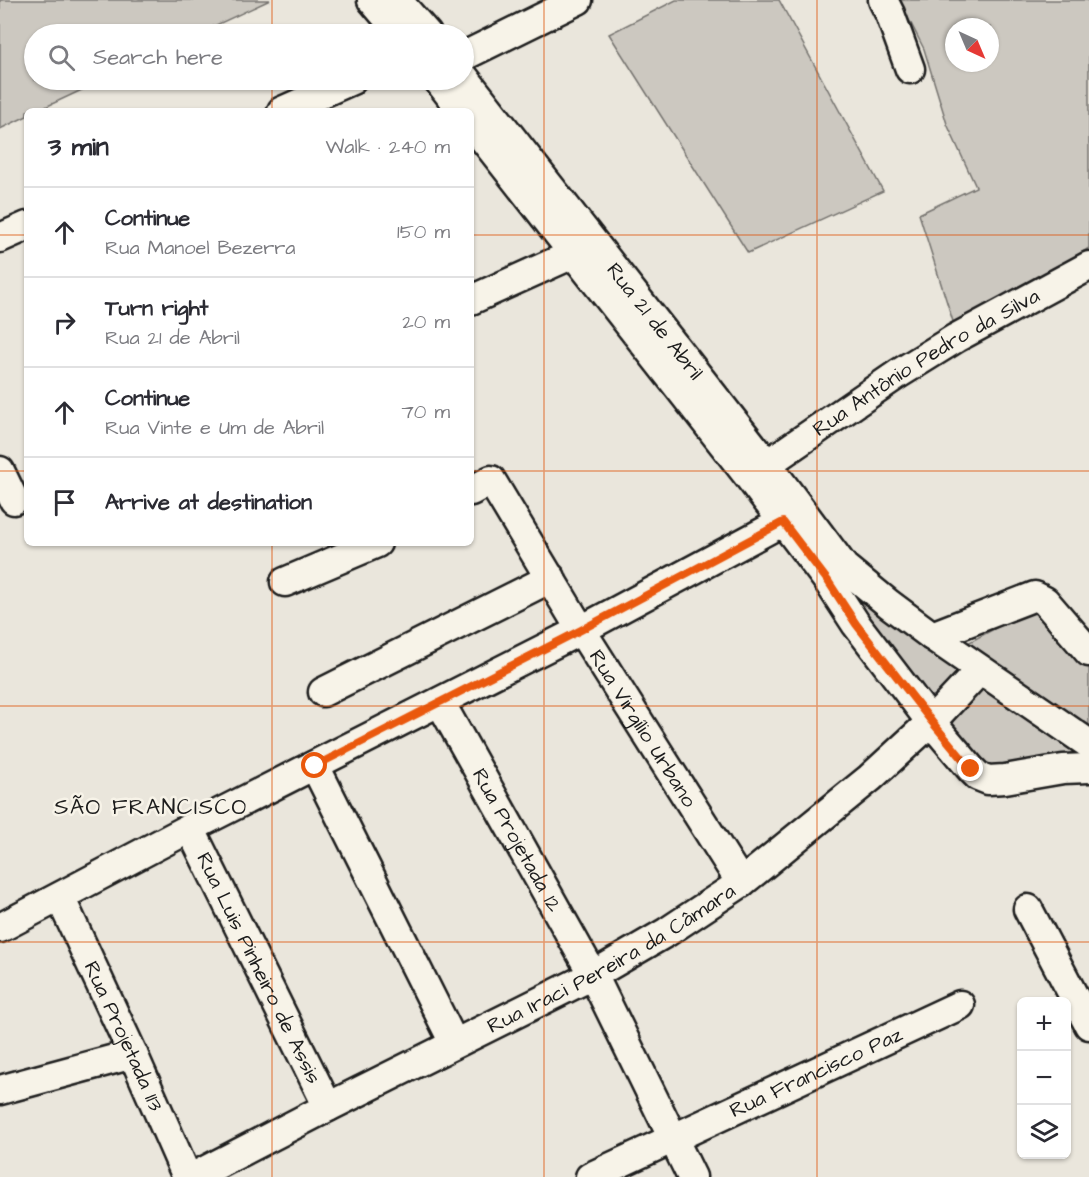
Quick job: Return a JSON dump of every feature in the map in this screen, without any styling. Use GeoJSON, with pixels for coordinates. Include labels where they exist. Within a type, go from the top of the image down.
{"type":"FeatureCollection","features":[{"type":"Feature","properties":{"kind":"street"},"geometry":{"type":"LineString","coordinates":[[372,0],[392,24]]}},
{"type":"Feature","properties":{"kind":"street"},"geometry":{"type":"LineString","coordinates":[[397,0],[418,24]]}},
{"type":"Feature","properties":{"kind":"street"},"geometry":{"type":"LineString","coordinates":[[474,51],[578,0]]}},
{"type":"Feature","properties":{"kind":"street"},"geometry":{"type":"LineString","coordinates":[[883,0],[910,69]]}},
{"type":"Feature","properties":{"kind":"street"},"geometry":{"type":"LineString","coordinates":[[289,108],[329,90]]}},
{"type":"Feature","properties":{"kind":"street"},"geometry":{"type":"LineString","coordinates":[[446,90],[460,108]]}},
{"type":"Feature","properties":{"kind":"street","name":"Rua 21 de Abril"},"geometry":{"type":"LineString","coordinates":[[472,90],[585,249],[836,574]]}},
{"type":"Feature","properties":{"kind":"street","name":"Rua 21 de Abril"},"geometry":{"type":"LineString","coordinates":[[474,126],[585,249],[767,464],[793,517]]}},
{"type":"Feature","properties":{"kind":"street"},"geometry":{"type":"LineString","coordinates":[[0,238],[24,227]]}},
{"type":"Feature","properties":{"kind":"street"},"geometry":{"type":"LineString","coordinates":[[474,299],[585,249]]}},
{"type":"Feature","properties":{"kind":"street","name":"Rua Antônio Pedro da Silva"},"geometry":{"type":"LineString","coordinates":[[767,464],[898,374],[946,344],[1089,266]]}},
{"type":"Feature","properties":{"kind":"street"},"geometry":{"type":"LineString","coordinates":[[0,471],[14,500]]}},
{"type":"Feature","properties":{"kind":"street","name":"Rua Virgílio Urbano"},"geometry":{"type":"LineString","coordinates":[[481,486],[551,578],[581,630],[741,883]]}},
{"type":"Feature","properties":{"kind":"street"},"geometry":{"type":"LineString","coordinates":[[0,928],[190,828],[581,630],[793,517]]}},
{"type":"Feature","properties":{"kind":"street"},"geometry":{"type":"LineString","coordinates":[[285,582],[370,546]]}},
{"type":"Feature","properties":{"kind":"street"},"geometry":{"type":"LineString","coordinates":[[836,574],[865,586],[980,670],[1089,744]]}},
{"type":"Feature","properties":{"kind":"street"},"geometry":{"type":"LineString","coordinates":[[836,574],[856,624],[932,722],[971,769],[983,779],[1005,779],[1034,772],[1089,768]]}},
{"type":"Feature","properties":{"kind":"street"},"geometry":{"type":"LineString","coordinates":[[323,692],[551,578]]}},
{"type":"Feature","properties":{"kind":"street"},"geometry":{"type":"LineString","coordinates":[[932,636],[1035,596],[1045,601],[1089,652]]}},
{"type":"Feature","properties":{"kind":"street","name":"Rua Iraci Pereira da Câmara"},"geometry":{"type":"LineString","coordinates":[[193,1177],[454,1043],[593,975],[667,932],[741,883],[870,778],[932,722],[980,670]]}},
{"type":"Feature","properties":{"kind":"street","name":"Rua Projetada 12"},"geometry":{"type":"LineString","coordinates":[[440,702],[593,975],[692,1177]]}},
{"type":"Feature","properties":{"kind":"street"},"geometry":{"type":"LineString","coordinates":[[315,766],[454,1043]]}},
{"type":"Feature","properties":{"kind":"street","name":"Rua Luis Pinheiro de Assis"},"geometry":{"type":"LineString","coordinates":[[190,828],[328,1107]]}},
{"type":"Feature","properties":{"kind":"street","name":"Rua Projetada 113"},"geometry":{"type":"LineString","coordinates":[[60,897],[187,1177]]}},
{"type":"Feature","properties":{"kind":"street"},"geometry":{"type":"LineString","coordinates":[[1028,909],[1089,1024]]}},
{"type":"Feature","properties":{"kind":"street","name":"Rua Francisco Paz"},"geometry":{"type":"LineString","coordinates":[[590,1177],[960,1005]]}},
{"type":"Feature","properties":{"kind":"street"},"geometry":{"type":"LineString","coordinates":[[0,1090],[133,1054]]}},
{"type":"Feature","properties":{"kind":"shaded area"},"geometry":{"type":"Polygon","coordinates":[[[0,0],[270,0],[218,24],[24,24],[24,90],[82,90],[43,108],[24,108],[24,117],[0,129],[0,0]]]}},
{"type":"Feature","properties":{"kind":"shaded area"},"geometry":{"type":"Polygon","coordinates":[[[676,0],[779,0],[883,191],[748,253],[609,34],[676,0]]]}},
{"type":"Feature","properties":{"kind":"shaded area"},"geometry":{"type":"Polygon","coordinates":[[[899,0],[1089,0],[1089,248],[956,331],[919,214],[976,187],[947,124],[924,49],[899,0]]]}},
{"type":"Feature","properties":{"kind":"shaded area"},"geometry":{"type":"Polygon","coordinates":[[[851,590],[968,671],[930,708],[855,608],[851,590]]]}},
{"type":"Feature","properties":{"kind":"shaded area"},"geometry":{"type":"Polygon","coordinates":[[[1039,605],[1089,665],[1089,727],[964,645],[1039,605]]]}},
{"type":"Feature","properties":{"kind":"shaded area"},"geometry":{"type":"Polygon","coordinates":[[[980,683],[1076,752],[982,773],[942,724],[980,683]]]}},
{"type":"Feature","properties":{"kind":"district","name":"SÃO FRANCISCO"},"geometry":{"type":"Point","coordinates":[151,806]}},
{"type":"Feature","properties":{"kind":"route"},"geometry":{"type":"LineString","coordinates":[[315,766],[581,630],[783,522],[828,581],[856,624],[971,769]]}}]}
